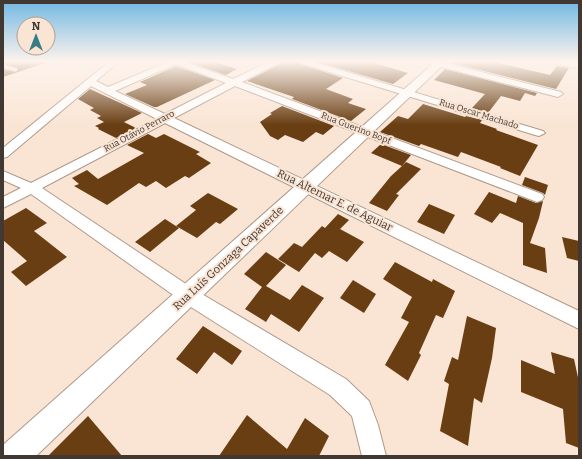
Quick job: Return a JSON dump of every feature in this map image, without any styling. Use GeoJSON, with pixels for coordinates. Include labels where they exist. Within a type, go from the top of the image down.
{"type":"FeatureCollection","features":[{"type":"Feature","properties":{"kind":"street"},"geometry":{"type":"LineString","coordinates":[[3,154],[89,82]]}},
{"type":"Feature","properties":{"kind":"street","name":"Rua Altemar E. de Aguiar"},"geometry":{"type":"LineString","coordinates":[[91,82],[165,117],[579,320]]}},
{"type":"Feature","properties":{"kind":"street"},"geometry":{"type":"LineString","coordinates":[[109,90],[127,82]]}},
{"type":"Feature","properties":{"kind":"street","name":"Rua Otávio Perraro"},"geometry":{"type":"LineString","coordinates":[[3,203],[233,82]]}},
{"type":"Feature","properties":{"kind":"street","name":"Rua Guerino Bopf"},"geometry":{"type":"LineString","coordinates":[[235,82],[537,197]]}},
{"type":"Feature","properties":{"kind":"street","name":"Rua Oscar Machado"},"geometry":{"type":"LineString","coordinates":[[376,82],[539,133]]}},
{"type":"Feature","properties":{"kind":"street","name":"Rua Luís Gonzaga Capaverde"},"geometry":{"type":"LineString","coordinates":[[14,456],[189,296],[305,186],[366,132],[417,82]]}},
{"type":"Feature","properties":{"kind":"street"},"geometry":{"type":"LineString","coordinates":[[516,82],[558,94]]}},
{"type":"Feature","properties":{"kind":"street"},"geometry":{"type":"LineString","coordinates":[[3,175],[32,188],[189,296],[338,387],[361,409],[372,444],[374,456]]}},
{"type":"Feature","properties":{"kind":"building"},"geometry":{"type":"Polygon","coordinates":[[[141,82],[210,82],[157,107],[125,94],[147,85],[141,82]]]}},
{"type":"Feature","properties":{"kind":"building"},"geometry":{"type":"Polygon","coordinates":[[[251,82],[336,82],[326,89],[353,99],[348,103],[366,109],[351,121],[292,99],[294,97],[251,82]]]}},
{"type":"Feature","properties":{"kind":"building"},"geometry":{"type":"Polygon","coordinates":[[[443,82],[496,82],[537,93],[535,96],[525,93],[520,101],[501,96],[488,113],[472,108],[485,94],[443,82]]]}},
{"type":"Feature","properties":{"kind":"building"},"geometry":{"type":"Polygon","coordinates":[[[530,82],[560,82],[556,89],[530,82]]]}},
{"type":"Feature","properties":{"kind":"building"},"geometry":{"type":"Polygon","coordinates":[[[90,89],[142,113],[124,122],[136,128],[116,138],[98,129],[99,128],[95,126],[104,122],[97,118],[101,116],[90,110],[94,108],[78,99],[90,89]]]}},
{"type":"Feature","properties":{"kind":"building"},"geometry":{"type":"Polygon","coordinates":[[[423,104],[465,117],[482,120],[480,123],[538,145],[520,176],[461,152],[458,157],[421,144],[419,146],[380,132],[398,116],[408,119],[423,104]]]}},
{"type":"Feature","properties":{"kind":"building"},"geometry":{"type":"Polygon","coordinates":[[[282,106],[334,126],[323,135],[316,132],[303,142],[285,135],[278,140],[270,136],[260,122],[272,114],[270,113],[282,106]]]}},
{"type":"Feature","properties":{"kind":"building"},"geometry":{"type":"Polygon","coordinates":[[[148,134],[156,138],[164,134],[200,152],[196,154],[211,163],[189,178],[185,176],[166,188],[156,181],[146,187],[139,183],[107,205],[74,186],[79,184],[72,178],[87,170],[98,179],[144,153],[127,145],[148,134]]]}},
{"type":"Feature","properties":{"kind":"building"},"geometry":{"type":"Polygon","coordinates":[[[381,144],[411,155],[402,166],[371,153],[381,144]]]}},
{"type":"Feature","properties":{"kind":"building"},"geometry":{"type":"Polygon","coordinates":[[[406,162],[421,169],[396,194],[399,195],[387,211],[369,203],[391,176],[406,162]]]}},
{"type":"Feature","properties":{"kind":"building"},"geometry":{"type":"Polygon","coordinates":[[[525,177],[548,185],[545,195],[522,185],[525,177]]]}},
{"type":"Feature","properties":{"kind":"building"},"geometry":{"type":"Polygon","coordinates":[[[489,192],[516,203],[518,196],[536,203],[543,201],[539,218],[530,243],[545,248],[547,273],[523,265],[523,223],[500,213],[492,223],[474,214],[489,192]]]}},
{"type":"Feature","properties":{"kind":"building"},"geometry":{"type":"Polygon","coordinates":[[[208,193],[238,209],[220,224],[216,222],[197,238],[176,226],[196,210],[190,206],[208,193]]]}},
{"type":"Feature","properties":{"kind":"building"},"geometry":{"type":"Polygon","coordinates":[[[429,204],[455,215],[444,234],[417,222],[429,204]]]}},
{"type":"Feature","properties":{"kind":"building"},"geometry":{"type":"Polygon","coordinates":[[[26,208],[47,223],[34,231],[67,257],[26,286],[11,272],[27,261],[3,240],[3,221],[26,208]]]}},
{"type":"Feature","properties":{"kind":"building"},"geometry":{"type":"Polygon","coordinates":[[[338,214],[349,220],[340,229],[364,242],[347,262],[329,251],[322,258],[315,253],[299,272],[278,259],[294,243],[302,247],[322,226],[325,228],[338,214]]]}},
{"type":"Feature","properties":{"kind":"building"},"geometry":{"type":"Polygon","coordinates":[[[165,219],[179,228],[150,252],[135,242],[165,219]]]}},
{"type":"Feature","properties":{"kind":"building"},"geometry":{"type":"Polygon","coordinates":[[[562,237],[579,241],[579,261],[567,258],[562,237]]]}},
{"type":"Feature","properties":{"kind":"building"},"geometry":{"type":"Polygon","coordinates":[[[266,252],[286,265],[266,286],[290,300],[302,285],[324,298],[299,332],[271,314],[266,322],[245,309],[262,287],[244,274],[266,252]]]}},
{"type":"Feature","properties":{"kind":"building"},"geometry":{"type":"Polygon","coordinates":[[[395,262],[432,282],[433,279],[455,291],[443,318],[436,315],[419,353],[421,355],[408,381],[385,365],[409,322],[401,318],[412,297],[383,279],[395,262]]]}},
{"type":"Feature","properties":{"kind":"building"},"geometry":{"type":"Polygon","coordinates":[[[353,280],[376,294],[364,313],[340,298],[353,280]]]}},
{"type":"Feature","properties":{"kind":"building"},"geometry":{"type":"Polygon","coordinates":[[[467,316],[496,328],[492,358],[482,403],[474,398],[468,446],[440,431],[449,384],[444,381],[452,357],[458,360],[467,316]]]}},
{"type":"Feature","properties":{"kind":"building"},"geometry":{"type":"Polygon","coordinates":[[[203,326],[242,351],[232,365],[214,352],[197,374],[176,359],[203,326]]]}},
{"type":"Feature","properties":{"kind":"building"},"geometry":{"type":"Polygon","coordinates":[[[551,352],[574,359],[579,382],[579,448],[566,443],[563,409],[521,392],[521,360],[555,374],[551,352]]]}},
{"type":"Feature","properties":{"kind":"building"},"geometry":{"type":"Polygon","coordinates":[[[247,415],[287,449],[305,418],[329,436],[319,456],[219,456],[247,415]]]}},
{"type":"Feature","properties":{"kind":"building"},"geometry":{"type":"Polygon","coordinates":[[[88,416],[122,456],[48,456],[88,416]]]}}]}
